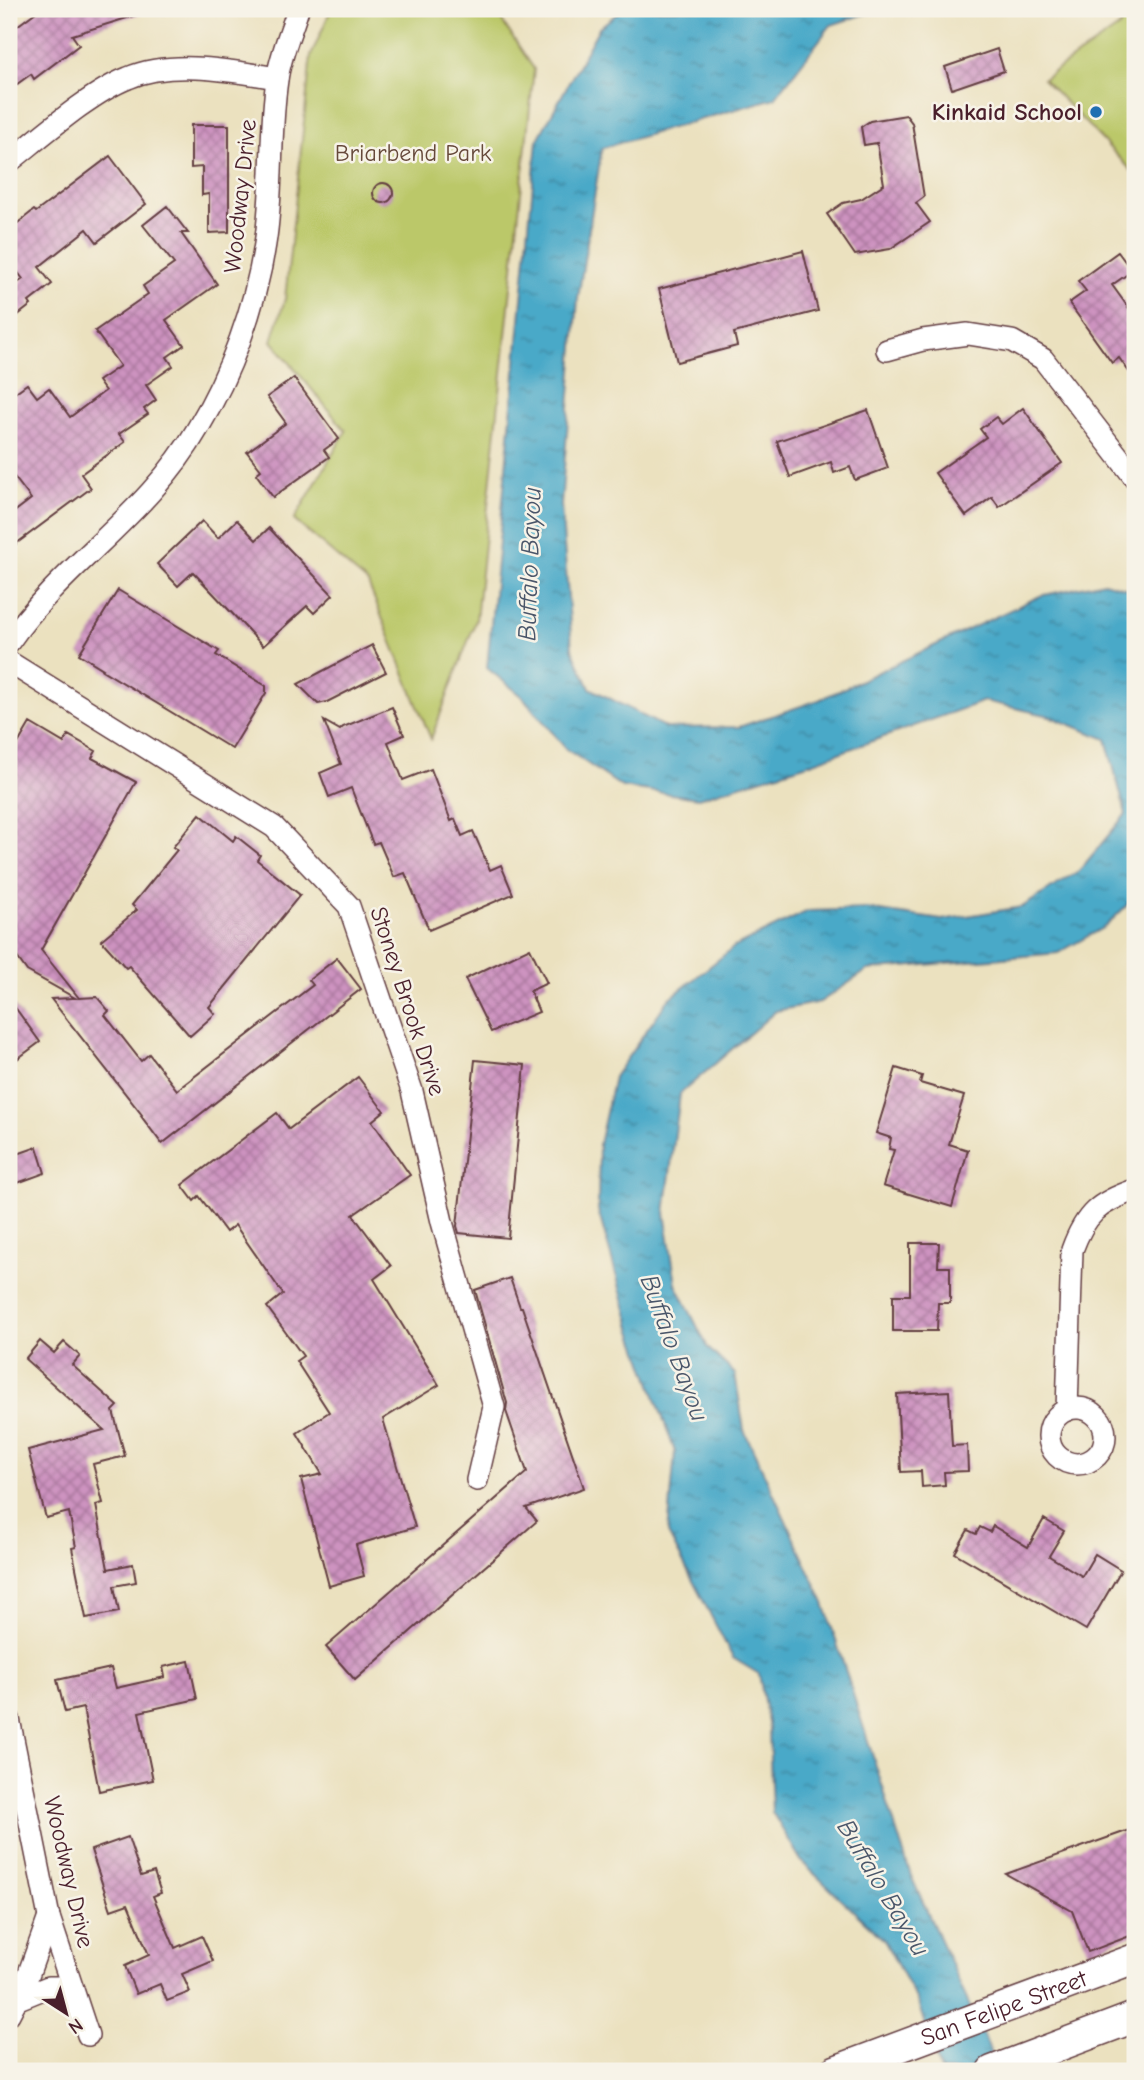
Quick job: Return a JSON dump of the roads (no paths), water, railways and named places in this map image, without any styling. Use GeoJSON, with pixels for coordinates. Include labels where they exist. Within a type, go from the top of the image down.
{"type":"FeatureCollection","features":[{"type":"Feature","properties":{"kind":"main road","name":"San Felipe Street"},"geometry":{"type":"LineString","coordinates":[[836,2071],[1135,1959]]}},
{"type":"Feature","properties":{"kind":"main road"},"geometry":{"type":"LineString","coordinates":[[992,2071],[1135,2017]]}},
{"type":"Feature","properties":{"kind":"street","name":"Woodway Drive"},"geometry":{"type":"LineString","coordinates":[[9,642],[26,618],[131,514],[170,471],[198,428],[220,386],[247,317],[266,242],[277,78],[298,9]]}},
{"type":"Feature","properties":{"kind":"street"},"geometry":{"type":"LineString","coordinates":[[9,162],[90,100],[128,77],[170,68],[228,70],[277,78]]}},
{"type":"Feature","properties":{"kind":"street"},"geometry":{"type":"LineString","coordinates":[[887,350],[923,340],[968,334],[1012,341],[1043,359],[1135,478]]}},
{"type":"Feature","properties":{"kind":"street","name":"Stoney Brook Drive"},"geometry":{"type":"LineString","coordinates":[[9,663],[274,827],[349,906],[412,1091],[442,1222],[494,1407],[477,1480]]}},
{"type":"Feature","properties":{"kind":"street"},"geometry":{"type":"LineString","coordinates":[[1067,1410],[1072,1250],[1081,1227],[1094,1211],[1112,1198],[1135,1190]]}},
{"type":"Feature","properties":{"kind":"street","name":"Woodway Drive"},"geometry":{"type":"LineString","coordinates":[[9,1719],[49,1917],[88,2035]]}},
{"type":"Feature","properties":{"kind":"street"},"geometry":{"type":"LineString","coordinates":[[13,2007],[26,1981],[49,1917]]}},
{"type":"Feature","properties":{"kind":"street"},"geometry":{"type":"LineString","coordinates":[[13,2007],[48,1987],[71,1987]]}},
{"type":"Feature","properties":{"kind":"water","name":"Buffalo Bayou"},"geometry":{"type":"Polygon","coordinates":[[[623,9],[880,9],[831,25],[775,98],[602,148],[578,298],[561,505],[572,649],[590,688],[666,728],[739,727],[819,700],[1040,596],[1104,582],[1135,591],[1135,897],[1106,926],[1058,953],[868,970],[820,1002],[776,1011],[680,1094],[665,1213],[676,1284],[708,1348],[735,1374],[744,1430],[824,1603],[911,1876],[999,2071],[940,2071],[918,2003],[884,1940],[802,1862],[772,1812],[769,1728],[759,1674],[733,1658],[668,1533],[675,1452],[632,1331],[598,1210],[599,1144],[614,1077],[668,1000],[734,947],[808,911],[867,909],[942,920],[1022,907],[1080,870],[1126,814],[1106,739],[1046,715],[984,701],[808,764],[698,798],[622,787],[566,749],[522,696],[487,668],[537,141],[599,28],[623,9]]]}},
{"type":"Feature","properties":{"kind":"place","name":"Kinkaid School"},"geometry":{"type":"Point","coordinates":[1096,112]}},
{"type":"Feature","properties":{"kind":"park label","name":"Briarbend Park"},"geometry":{"type":"Point","coordinates":[413,153]}}]}
